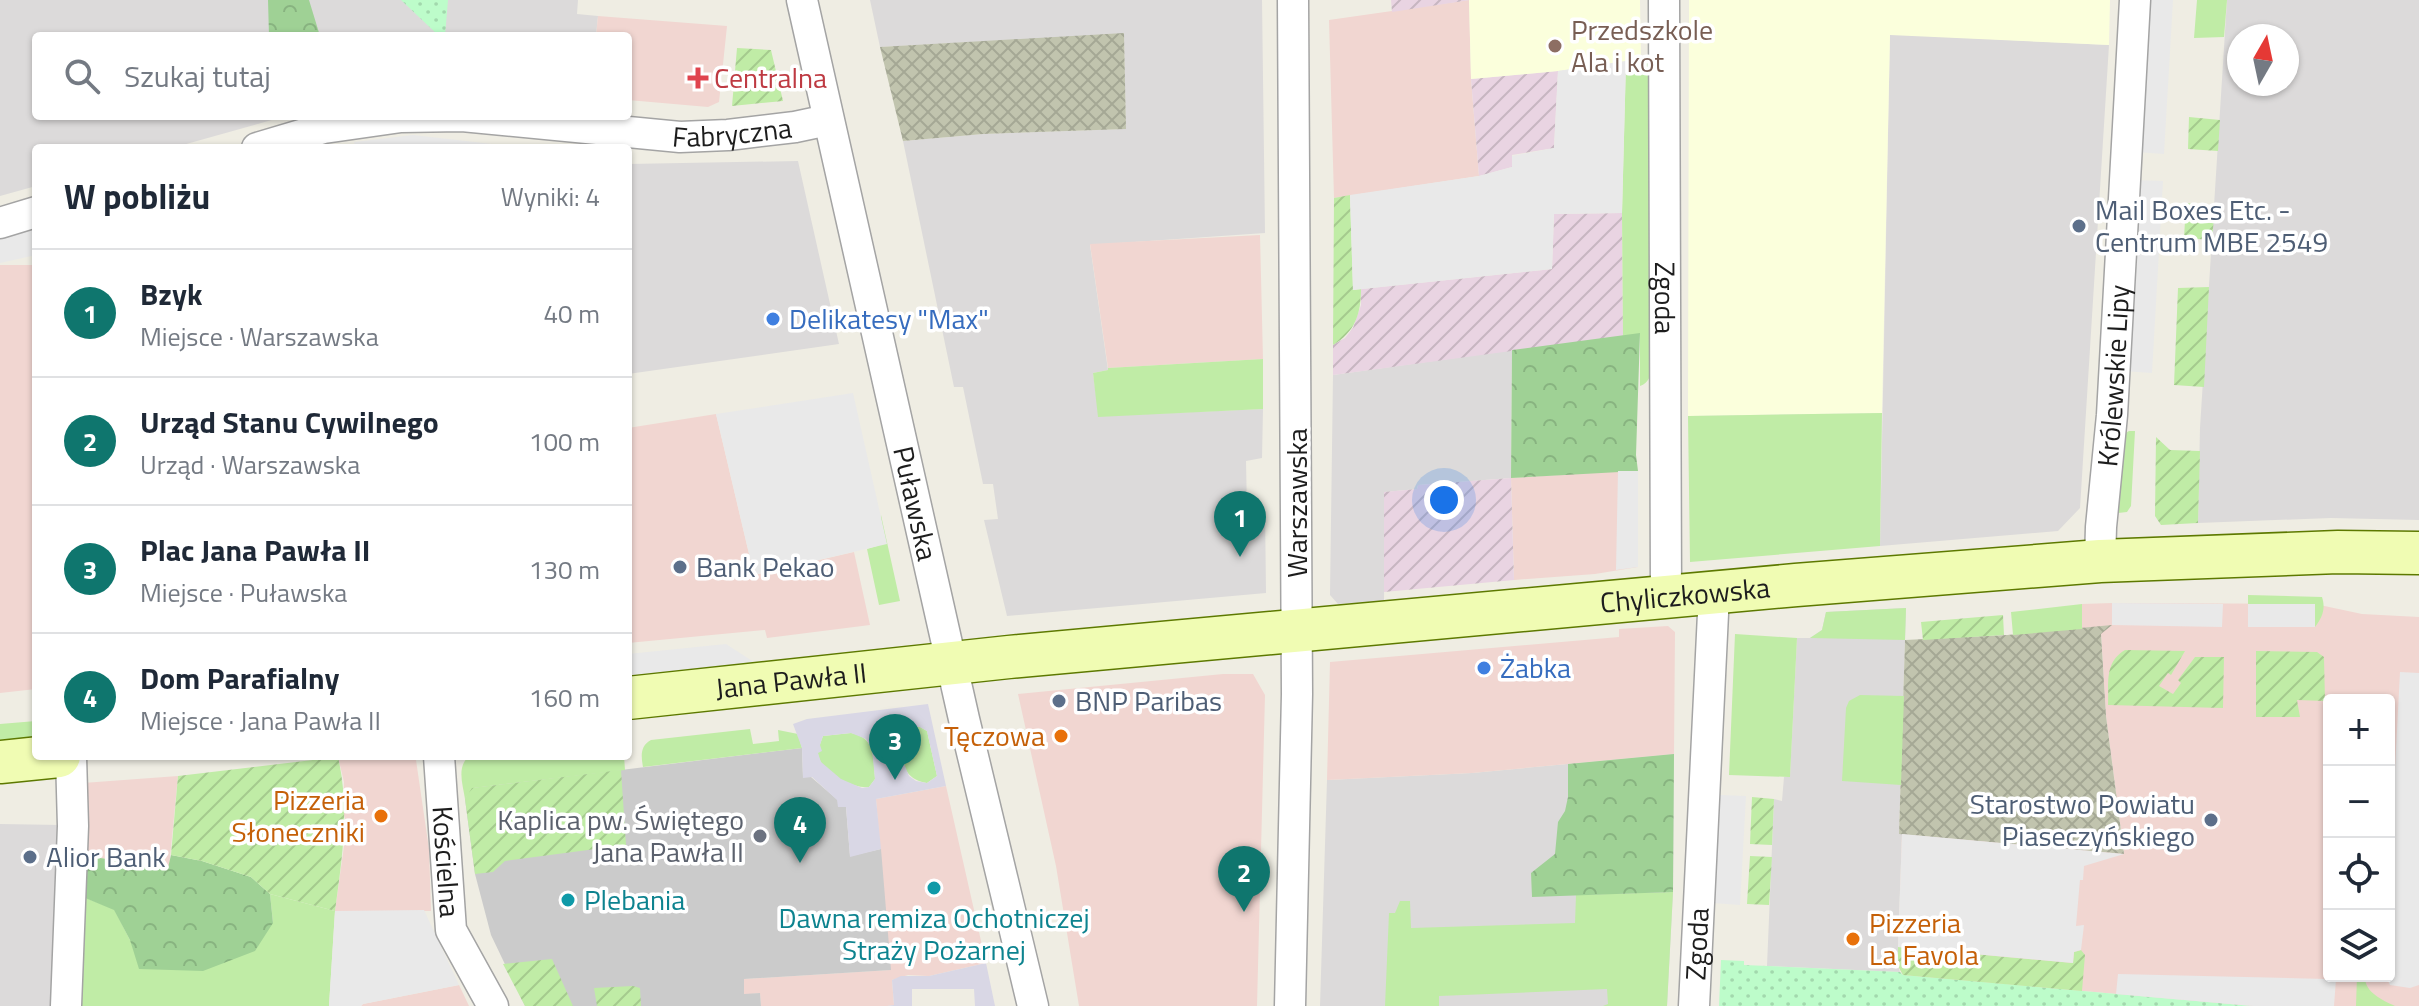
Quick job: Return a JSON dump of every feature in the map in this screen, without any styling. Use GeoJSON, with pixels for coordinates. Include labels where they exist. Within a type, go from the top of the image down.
{"type":"FeatureCollection","features":[{"type":"Feature","properties":{"kind":"street","name":"Puławska"},"geometry":{"type":"LineString","coordinates":[[802,0],[1033,1006]]}},
{"type":"Feature","properties":{"kind":"street","name":"Warszawska"},"geometry":{"type":"LineString","coordinates":[[1290,1006],[1298,630],[1293,0]]}},
{"type":"Feature","properties":{"kind":"street","name":"Zgoda"},"geometry":{"type":"LineString","coordinates":[[1664,0],[1666,597]]}},
{"type":"Feature","properties":{"kind":"street","name":"Królewskie Lipy"},"geometry":{"type":"LineString","coordinates":[[2100,561],[2112,415],[2135,0]]}},
{"type":"Feature","properties":{"kind":"street","name":"Fabryczna"},"geometry":{"type":"LineString","coordinates":[[270,144],[324,128],[380,120]]}},
{"type":"Feature","properties":{"kind":"street","name":"Fabryczna"},"geometry":{"type":"LineString","coordinates":[[504,120],[680,137],[728,135],[828,120]]}},
{"type":"Feature","properties":{"kind":"street"},"geometry":{"type":"LineString","coordinates":[[0,223],[32,213]]}},
{"type":"Feature","properties":{"kind":"street","name":"Chyliczkowska"},"geometry":{"type":"LineString","coordinates":[[952,663],[1666,597],[2100,561],[2338,552],[2419,553]]}},
{"type":"Feature","properties":{"kind":"street","name":"Zgoda"},"geometry":{"type":"LineString","coordinates":[[1694,1006],[1714,593]]}},
{"type":"Feature","properties":{"kind":"street","name":"Jana Pawła II"},"geometry":{"type":"LineString","coordinates":[[632,698],[952,663]]}},
{"type":"Feature","properties":{"kind":"street"},"geometry":{"type":"LineString","coordinates":[[0,762],[32,759]]}},
{"type":"Feature","properties":{"kind":"street"},"geometry":{"type":"LineString","coordinates":[[66,1006],[73,826],[71,760]]}},
{"type":"Feature","properties":{"kind":"street","name":"Kościelna"},"geometry":{"type":"LineString","coordinates":[[439,760],[451,930],[493,1006]]}},
{"type":"Feature","properties":{"kind":"shaded area"},"geometry":{"type":"Polygon","coordinates":[[[0,0],[578,0],[577,14],[598,16],[596,32],[32,32],[32,120],[272,120],[186,144],[32,144],[32,187],[0,196],[0,0]]]}},
{"type":"Feature","properties":{"kind":"shaded area"},"geometry":{"type":"Polygon","coordinates":[[[870,0],[1262,0],[1265,233],[1090,245],[1108,370],[1093,373],[1099,416],[1263,409],[1262,458],[1246,461],[1247,510],[1265,509],[1266,593],[1007,616],[984,520],[998,519],[993,484],[983,484],[963,387],[954,387],[903,141],[983,134],[1126,129],[1124,34],[880,47],[870,0]]]}},
{"type":"Feature","properties":{"kind":"shaded area"},"geometry":{"type":"Polygon","coordinates":[[[1391,0],[1470,0],[1392,12],[1391,0]]]}},
{"type":"Feature","properties":{"kind":"shaded area"},"geometry":{"type":"Polygon","coordinates":[[[1469,0],[1471,79],[1479,176],[1334,198],[1329,20],[1469,0]]]}},
{"type":"Feature","properties":{"kind":"shaded area","name":"Przedszkole Ala i kot"},"geometry":{"type":"Polygon","coordinates":[[[1469,0],[1640,0],[1641,59],[1471,79],[1469,0]]]}},
{"type":"Feature","properties":{"kind":"shaded area"},"geometry":{"type":"Polygon","coordinates":[[[1689,0],[2110,0],[2109,45],[1890,35],[1882,413],[1688,416],[1689,0]]]}},
{"type":"Feature","properties":{"kind":"shaded area"},"geometry":{"type":"Polygon","coordinates":[[[2145,0],[2173,0],[2164,154],[2136,152],[2145,0]]]}},
{"type":"Feature","properties":{"kind":"shaded area"},"geometry":{"type":"Polygon","coordinates":[[[2227,0],[2419,0],[2419,520],[2331,518],[2198,523],[2200,428],[2227,0]]]}},
{"type":"Feature","properties":{"kind":"shaded area"},"geometry":{"type":"Polygon","coordinates":[[[598,16],[727,26],[719,102],[708,107],[632,100],[632,32],[596,32],[598,16]]]}},
{"type":"Feature","properties":{"kind":"shaded area"},"geometry":{"type":"Polygon","coordinates":[[[1124,33],[1126,129],[983,134],[903,141],[880,47],[1124,33]]]}},
{"type":"Feature","properties":{"kind":"shaded area"},"geometry":{"type":"Polygon","coordinates":[[[1890,34],[2109,45],[2080,508],[2058,531],[1880,546],[1890,34]]]}},
{"type":"Feature","properties":{"kind":"shaded area"},"geometry":{"type":"Polygon","coordinates":[[[1626,61],[1622,213],[1554,214],[1552,269],[1353,290],[1350,195],[1479,176],[1512,167],[1512,156],[1554,148],[1558,71],[1626,61]]]}},
{"type":"Feature","properties":{"kind":"shaded area"},"geometry":{"type":"Polygon","coordinates":[[[1558,71],[1554,148],[1512,155],[1512,167],[1479,176],[1471,79],[1558,71]]]}},
{"type":"Feature","properties":{"kind":"shaded area"},"geometry":{"type":"Polygon","coordinates":[[[413,135],[492,144],[355,144],[413,135]]]}},
{"type":"Feature","properties":{"kind":"shaded area"},"geometry":{"type":"Polygon","coordinates":[[[798,161],[839,344],[632,373],[632,164],[798,161]]]}},
{"type":"Feature","properties":{"kind":"shaded area"},"geometry":{"type":"Polygon","coordinates":[[[2134,180],[2163,181],[2152,373],[2123,371],[2134,180]]]}},
{"type":"Feature","properties":{"kind":"shaded area"},"geometry":{"type":"Polygon","coordinates":[[[1622,213],[1623,336],[1333,375],[1333,345],[1345,338],[1353,328],[1361,305],[1361,289],[1552,269],[1554,214],[1622,213]]]}},
{"type":"Feature","properties":{"kind":"shaded area"},"geometry":{"type":"Polygon","coordinates":[[[32,226],[32,256],[0,263],[0,234],[32,226]]]}},
{"type":"Feature","properties":{"kind":"shaded area"},"geometry":{"type":"Polygon","coordinates":[[[1260,235],[1263,359],[1108,368],[1090,244],[1260,235]]]}},
{"type":"Feature","properties":{"kind":"shaded area"},"geometry":{"type":"Polygon","coordinates":[[[0,265],[32,265],[32,689],[0,693],[0,265]]]}},
{"type":"Feature","properties":{"kind":"shaded area"},"geometry":{"type":"Polygon","coordinates":[[[1512,350],[1511,478],[1418,485],[1417,489],[1385,492],[1384,601],[1338,604],[1330,595],[1333,375],[1512,350]]]}},
{"type":"Feature","properties":{"kind":"shaded area"},"geometry":{"type":"Polygon","coordinates":[[[853,393],[887,544],[754,575],[716,414],[853,393]]]}},
{"type":"Feature","properties":{"kind":"shaded area"},"geometry":{"type":"Polygon","coordinates":[[[716,414],[754,575],[854,552],[870,625],[767,638],[765,630],[632,643],[632,427],[716,414]]]}},
{"type":"Feature","properties":{"kind":"shaded area"},"geometry":{"type":"Polygon","coordinates":[[[1618,471],[1638,471],[1638,567],[1616,570],[1618,471]]]}},
{"type":"Feature","properties":{"kind":"shaded area"},"geometry":{"type":"Polygon","coordinates":[[[1638,471],[1638,567],[1595,574],[1514,580],[1511,478],[1638,471]]]}},
{"type":"Feature","properties":{"kind":"shaded area"},"geometry":{"type":"Polygon","coordinates":[[[1511,478],[1514,580],[1384,592],[1384,492],[1417,489],[1418,485],[1511,478]]]}},
{"type":"Feature","properties":{"kind":"shaded area"},"geometry":{"type":"Polygon","coordinates":[[[2112,603],[2315,604],[2362,614],[2419,617],[2419,1006],[2253,1006],[1903,975],[1898,966],[1902,834],[2124,853],[2106,716],[2101,633],[2110,626],[2082,629],[2082,604],[2112,603]]]}},
{"type":"Feature","properties":{"kind":"shaded area"},"geometry":{"type":"Polygon","coordinates":[[[2112,603],[2223,604],[2222,627],[2112,625],[2112,603]]]}},
{"type":"Feature","properties":{"kind":"shaded area"},"geometry":{"type":"Polygon","coordinates":[[[2248,604],[2315,604],[2315,627],[2248,627],[2248,604]]]}},
{"type":"Feature","properties":{"kind":"shaded area"},"geometry":{"type":"Polygon","coordinates":[[[1906,608],[1899,833],[1902,834],[1900,972],[1767,966],[1774,799],[1782,801],[1784,777],[1790,776],[1797,638],[1810,638],[1822,630],[1826,612],[1906,608]]]}},
{"type":"Feature","properties":{"kind":"shaded area"},"geometry":{"type":"Polygon","coordinates":[[[2112,625],[2101,634],[2106,716],[2124,854],[1899,834],[1905,640],[2112,625]]]}},
{"type":"Feature","properties":{"kind":"shaded area"},"geometry":{"type":"Polygon","coordinates":[[[1668,626],[1675,632],[1674,754],[1472,773],[1327,780],[1330,662],[1619,637],[1619,629],[1668,626]]]}},
{"type":"Feature","properties":{"kind":"shaded area"},"geometry":{"type":"Polygon","coordinates":[[[726,644],[757,664],[635,676],[632,674],[632,654],[726,644]]]}},
{"type":"Feature","properties":{"kind":"shaded area"},"geometry":{"type":"Polygon","coordinates":[[[2400,672],[2419,673],[2419,985],[2410,988],[2390,985],[2389,982],[2395,982],[2395,770],[2400,672]]]}},
{"type":"Feature","properties":{"kind":"shaded area"},"geometry":{"type":"Polygon","coordinates":[[[1223,674],[1253,674],[1265,695],[1257,1006],[1079,1006],[1056,866],[1018,694],[1223,674]]]}},
{"type":"Feature","properties":{"kind":"shaded area"},"geometry":{"type":"Polygon","coordinates":[[[928,704],[946,786],[876,799],[881,849],[850,857],[846,807],[838,807],[837,800],[812,777],[803,778],[802,748],[793,724],[807,719],[928,704]],[[912,727],[903,732],[897,746],[909,776],[927,783],[937,776],[927,731],[912,727]],[[851,733],[823,736],[822,751],[818,753],[821,762],[841,779],[862,788],[869,787],[875,779],[872,749],[866,739],[851,733]]]}},
{"type":"Feature","properties":{"kind":"shaded area"},"geometry":{"type":"Polygon","coordinates":[[[802,748],[803,777],[811,777],[846,807],[850,856],[881,849],[891,970],[744,979],[744,994],[760,993],[761,1006],[525,1006],[491,935],[475,874],[465,799],[472,788],[802,748]]]}},
{"type":"Feature","properties":{"kind":"shaded area"},"geometry":{"type":"Polygon","coordinates":[[[1674,754],[1673,892],[1667,1006],[1320,1006],[1327,780],[1472,773],[1674,754]]]}},
{"type":"Feature","properties":{"kind":"shaded area"},"geometry":{"type":"Polygon","coordinates":[[[339,760],[416,760],[429,849],[431,911],[335,911],[344,846],[344,782],[339,760]]]}},
{"type":"Feature","properties":{"kind":"shaded area"},"geometry":{"type":"Polygon","coordinates":[[[178,776],[169,868],[80,855],[83,783],[178,776]]]}},
{"type":"Feature","properties":{"kind":"shaded area"},"geometry":{"type":"Polygon","coordinates":[[[946,786],[986,963],[929,976],[908,975],[892,980],[894,1005],[887,1006],[761,1006],[760,993],[743,995],[744,979],[890,970],[876,799],[946,786]]]}},
{"type":"Feature","properties":{"kind":"shaded area"},"geometry":{"type":"Polygon","coordinates":[[[1720,795],[1746,796],[1740,905],[1713,903],[1720,795]]]}},
{"type":"Feature","properties":{"kind":"shaded area"},"geometry":{"type":"Polygon","coordinates":[[[0,824],[61,825],[77,1006],[0,1006],[0,824]]]}},
{"type":"Feature","properties":{"kind":"shaded area"},"geometry":{"type":"Polygon","coordinates":[[[1902,834],[2124,854],[2084,866],[2076,926],[2084,925],[2081,950],[2074,952],[2073,963],[1898,947],[1902,834]]]}},
{"type":"Feature","properties":{"kind":"shaded area"},"geometry":{"type":"Polygon","coordinates":[[[424,910],[459,985],[361,1006],[329,1006],[335,911],[424,910]]]}},
{"type":"Feature","properties":{"kind":"shaded area"},"geometry":{"type":"Polygon","coordinates":[[[986,963],[995,1006],[975,1006],[974,989],[912,989],[912,1006],[887,1006],[894,1005],[892,980],[901,976],[929,976],[986,963]]]}},
{"type":"Feature","properties":{"kind":"shaded area"},"geometry":{"type":"Polygon","coordinates":[[[2118,974],[2323,979],[2323,982],[2336,982],[2334,1006],[2253,1006],[2116,994],[2118,974]]]}},
{"type":"Feature","properties":{"kind":"shaded area"},"geometry":{"type":"Polygon","coordinates":[[[459,985],[469,1006],[361,1006],[363,1004],[459,985]]]}},
{"type":"Feature","properties":{"kind":"green space"},"geometry":{"type":"Polygon","coordinates":[[[268,0],[309,0],[319,32],[269,32],[268,0]]]}},
{"type":"Feature","properties":{"kind":"green space"},"geometry":{"type":"Polygon","coordinates":[[[401,0],[448,0],[445,32],[435,32],[401,0]]]}},
{"type":"Feature","properties":{"kind":"green space"},"geometry":{"type":"Polygon","coordinates":[[[2197,0],[2227,0],[2224,37],[2194,38],[2197,0]]]}},
{"type":"Feature","properties":{"kind":"green space"},"geometry":{"type":"Polygon","coordinates":[[[737,48],[771,50],[783,101],[732,106],[737,48]]]}},
{"type":"Feature","properties":{"kind":"green space"},"geometry":{"type":"Polygon","coordinates":[[[1641,59],[1650,64],[1652,368],[1647,381],[1640,386],[1640,334],[1623,336],[1622,213],[1626,61],[1641,59]]]}},
{"type":"Feature","properties":{"kind":"green space"},"geometry":{"type":"Polygon","coordinates":[[[2189,117],[2220,120],[2218,151],[2188,149],[2189,117]]]}},
{"type":"Feature","properties":{"kind":"green space"},"geometry":{"type":"Polygon","coordinates":[[[1350,195],[1353,290],[1361,289],[1361,298],[1352,328],[1333,345],[1334,198],[1350,195]]]}},
{"type":"Feature","properties":{"kind":"green space"},"geometry":{"type":"Polygon","coordinates":[[[2186,203],[2215,206],[2212,240],[2184,238],[2186,203]]]}},
{"type":"Feature","properties":{"kind":"green space"},"geometry":{"type":"Polygon","coordinates":[[[2209,287],[2204,387],[2174,385],[2178,288],[2209,287]]]}},
{"type":"Feature","properties":{"kind":"green space"},"geometry":{"type":"Polygon","coordinates":[[[1640,333],[1638,471],[1511,478],[1512,350],[1640,333]]]}},
{"type":"Feature","properties":{"kind":"green space"},"geometry":{"type":"Polygon","coordinates":[[[1263,359],[1263,409],[1098,417],[1093,373],[1108,368],[1263,359]]]}},
{"type":"Feature","properties":{"kind":"green space"},"geometry":{"type":"Polygon","coordinates":[[[1882,413],[1880,546],[1690,562],[1688,416],[1882,413]]]}},
{"type":"Feature","properties":{"kind":"green space"},"geometry":{"type":"Polygon","coordinates":[[[2135,431],[2131,506],[2127,512],[2118,513],[2122,435],[2135,431]]]}},
{"type":"Feature","properties":{"kind":"green space"},"geometry":{"type":"Polygon","coordinates":[[[2156,437],[2170,450],[2200,451],[2198,523],[2161,525],[2155,516],[2156,437]]]}},
{"type":"Feature","properties":{"kind":"green space"},"geometry":{"type":"Polygon","coordinates":[[[881,515],[900,601],[879,605],[867,549],[877,546],[881,515]]]}},
{"type":"Feature","properties":{"kind":"green space"},"geometry":{"type":"Polygon","coordinates":[[[2248,595],[2322,597],[2323,613],[2315,627],[2315,605],[2248,604],[2248,595]]]}},
{"type":"Feature","properties":{"kind":"green space"},"geometry":{"type":"Polygon","coordinates":[[[2082,604],[2082,629],[2013,635],[2011,612],[2082,604]]]}},
{"type":"Feature","properties":{"kind":"green space"},"geometry":{"type":"Polygon","coordinates":[[[1906,608],[1905,640],[1810,638],[1822,630],[1826,612],[1906,608]]]}},
{"type":"Feature","properties":{"kind":"green space"},"geometry":{"type":"Polygon","coordinates":[[[2003,615],[2004,635],[1923,640],[1921,622],[2003,615]]]}},
{"type":"Feature","properties":{"kind":"green space"},"geometry":{"type":"Polygon","coordinates":[[[1735,634],[1797,638],[1790,777],[1729,775],[1735,634]]]}},
{"type":"Feature","properties":{"kind":"green space"},"geometry":{"type":"Polygon","coordinates":[[[2125,650],[2185,651],[2171,675],[2168,673],[2159,686],[2173,694],[2181,683],[2178,680],[2195,657],[2224,657],[2223,708],[2108,705],[2111,667],[2125,650]]]}},
{"type":"Feature","properties":{"kind":"green space"},"geometry":{"type":"Polygon","coordinates":[[[2256,651],[2317,652],[2324,657],[2323,701],[2297,700],[2300,717],[2256,717],[2256,651]]]}},
{"type":"Feature","properties":{"kind":"green space"},"geometry":{"type":"Polygon","coordinates":[[[1860,695],[1904,696],[1901,785],[1842,781],[1846,708],[1849,701],[1860,695]]]}},
{"type":"Feature","properties":{"kind":"green space"},"geometry":{"type":"Polygon","coordinates":[[[32,721],[32,739],[0,745],[0,724],[32,721]]]}},
{"type":"Feature","properties":{"kind":"green space"},"geometry":{"type":"Polygon","coordinates":[[[912,727],[927,731],[937,776],[927,783],[910,775],[897,746],[903,732],[912,727]]]}},
{"type":"Feature","properties":{"kind":"green space"},"geometry":{"type":"Polygon","coordinates":[[[750,729],[753,744],[779,741],[778,730],[798,734],[802,748],[643,767],[643,748],[651,740],[750,729]]]}},
{"type":"Feature","properties":{"kind":"green space"},"geometry":{"type":"Polygon","coordinates":[[[851,733],[865,739],[872,750],[875,779],[869,787],[838,778],[820,761],[818,752],[823,736],[851,733]]]}},
{"type":"Feature","properties":{"kind":"green space"},"geometry":{"type":"Polygon","coordinates":[[[1674,754],[1673,892],[1532,897],[1531,873],[1555,854],[1558,822],[1565,811],[1568,797],[1568,764],[1674,754]]]}},
{"type":"Feature","properties":{"kind":"green space"},"geometry":{"type":"Polygon","coordinates":[[[313,760],[339,760],[344,815],[335,911],[270,894],[251,877],[202,861],[171,855],[178,776],[313,760]]]}},
{"type":"Feature","properties":{"kind":"green space"},"geometry":{"type":"Polygon","coordinates":[[[624,760],[625,770],[473,788],[465,799],[462,777],[464,762],[624,760]]]}},
{"type":"Feature","properties":{"kind":"green space"},"geometry":{"type":"Polygon","coordinates":[[[621,770],[626,845],[505,861],[493,872],[475,874],[465,799],[472,788],[621,770]]]}},
{"type":"Feature","properties":{"kind":"green space"},"geometry":{"type":"Polygon","coordinates":[[[1752,797],[1774,799],[1772,845],[1750,844],[1752,797]]]}},
{"type":"Feature","properties":{"kind":"green space"},"geometry":{"type":"Polygon","coordinates":[[[80,855],[168,868],[171,855],[202,861],[251,877],[270,894],[273,923],[255,951],[203,971],[139,969],[130,940],[114,910],[78,895],[80,855]]]}},
{"type":"Feature","properties":{"kind":"green space"},"geometry":{"type":"Polygon","coordinates":[[[1750,856],[1772,857],[1769,905],[1747,904],[1750,856]]]}},
{"type":"Feature","properties":{"kind":"green space"},"geometry":{"type":"Polygon","coordinates":[[[1673,892],[1667,1006],[1603,1006],[1608,1004],[1607,989],[1439,996],[1439,1006],[1385,1006],[1389,913],[1395,913],[1400,901],[1410,901],[1411,928],[1575,923],[1576,895],[1673,892]]]}},
{"type":"Feature","properties":{"kind":"green space"},"geometry":{"type":"Polygon","coordinates":[[[270,894],[335,911],[329,1006],[77,1006],[78,895],[114,909],[130,940],[273,923],[270,894]]]}},
{"type":"Feature","properties":{"kind":"green space"},"geometry":{"type":"Polygon","coordinates":[[[1898,947],[2073,963],[2074,952],[2081,950],[2085,955],[2082,991],[1903,975],[1898,966],[1898,947]]]}},
{"type":"Feature","properties":{"kind":"green space"},"geometry":{"type":"Polygon","coordinates":[[[552,959],[573,1006],[525,1006],[503,964],[552,959]]]}},
{"type":"Feature","properties":{"kind":"green space"},"geometry":{"type":"Polygon","coordinates":[[[1721,960],[1744,961],[1744,965],[1900,972],[1903,975],[2253,1006],[1719,1006],[1721,960]]]}},
{"type":"Feature","properties":{"kind":"green space"},"geometry":{"type":"Polygon","coordinates":[[[2357,982],[2365,982],[2371,991],[2395,1006],[2356,1006],[2357,982]]]}},
{"type":"Feature","properties":{"kind":"green space"},"geometry":{"type":"Polygon","coordinates":[[[594,988],[640,988],[641,1006],[597,1006],[594,988]]]}},
{"type":"Feature","properties":{"kind":"place","name":"Przedszkole Ala i kot"},"geometry":{"type":"Point","coordinates":[1555,46]}},
{"type":"Feature","properties":{"kind":"place","name":"Centralna"},"geometry":{"type":"Point","coordinates":[698,78]}},
{"type":"Feature","properties":{"kind":"place","name":"Mail Boxes Etc. - Centrum MBE 2549"},"geometry":{"type":"Point","coordinates":[2079,226]}},
{"type":"Feature","properties":{"kind":"place","name":"Delikatesy \"Max\""},"geometry":{"type":"Point","coordinates":[773,319]}},
{"type":"Feature","properties":{"kind":"place","name":"Bzyk"},"geometry":{"type":"Point","coordinates":[1240,557]}},
{"type":"Feature","properties":{"kind":"place","name":"Bank Pekao"},"geometry":{"type":"Point","coordinates":[680,567]}},
{"type":"Feature","properties":{"kind":"place","name":"Żabka"},"geometry":{"type":"Point","coordinates":[1484,668]}},
{"type":"Feature","properties":{"kind":"place","name":"BNP Paribas"},"geometry":{"type":"Point","coordinates":[1059,701]}},
{"type":"Feature","properties":{"kind":"place","name":"Tęczowa"},"geometry":{"type":"Point","coordinates":[1061,736]}},
{"type":"Feature","properties":{"kind":"place","name":"Plac Jana Pawła II"},"geometry":{"type":"Point","coordinates":[895,780]}},
{"type":"Feature","properties":{"kind":"place","name":"Pizzeria Słoneczniki"},"geometry":{"type":"Point","coordinates":[381,816]}},
{"type":"Feature","properties":{"kind":"place","name":"Starostwo Powiatu Piaseczyńskiego"},"geometry":{"type":"Point","coordinates":[2211,820]}},
{"type":"Feature","properties":{"kind":"place","name":"Kaplica pw. Świętego Jana Pawła II"},"geometry":{"type":"Point","coordinates":[760,836]}},
{"type":"Feature","properties":{"kind":"place","name":"Alior Bank"},"geometry":{"type":"Point","coordinates":[30,857]}},
{"type":"Feature","properties":{"kind":"place","name":"Dom Parafialny"},"geometry":{"type":"Point","coordinates":[800,863]}},
{"type":"Feature","properties":{"kind":"place","name":"Dawna remiza Ochotniczej Straży Pożarnej"},"geometry":{"type":"Point","coordinates":[934,888]}},
{"type":"Feature","properties":{"kind":"place","name":"Plebania"},"geometry":{"type":"Point","coordinates":[568,900]}},
{"type":"Feature","properties":{"kind":"place","name":"Urząd Stanu Cywilnego"},"geometry":{"type":"Point","coordinates":[1244,912]}},
{"type":"Feature","properties":{"kind":"place","name":"Pizzeria La Favola"},"geometry":{"type":"Point","coordinates":[1853,939]}}]}
